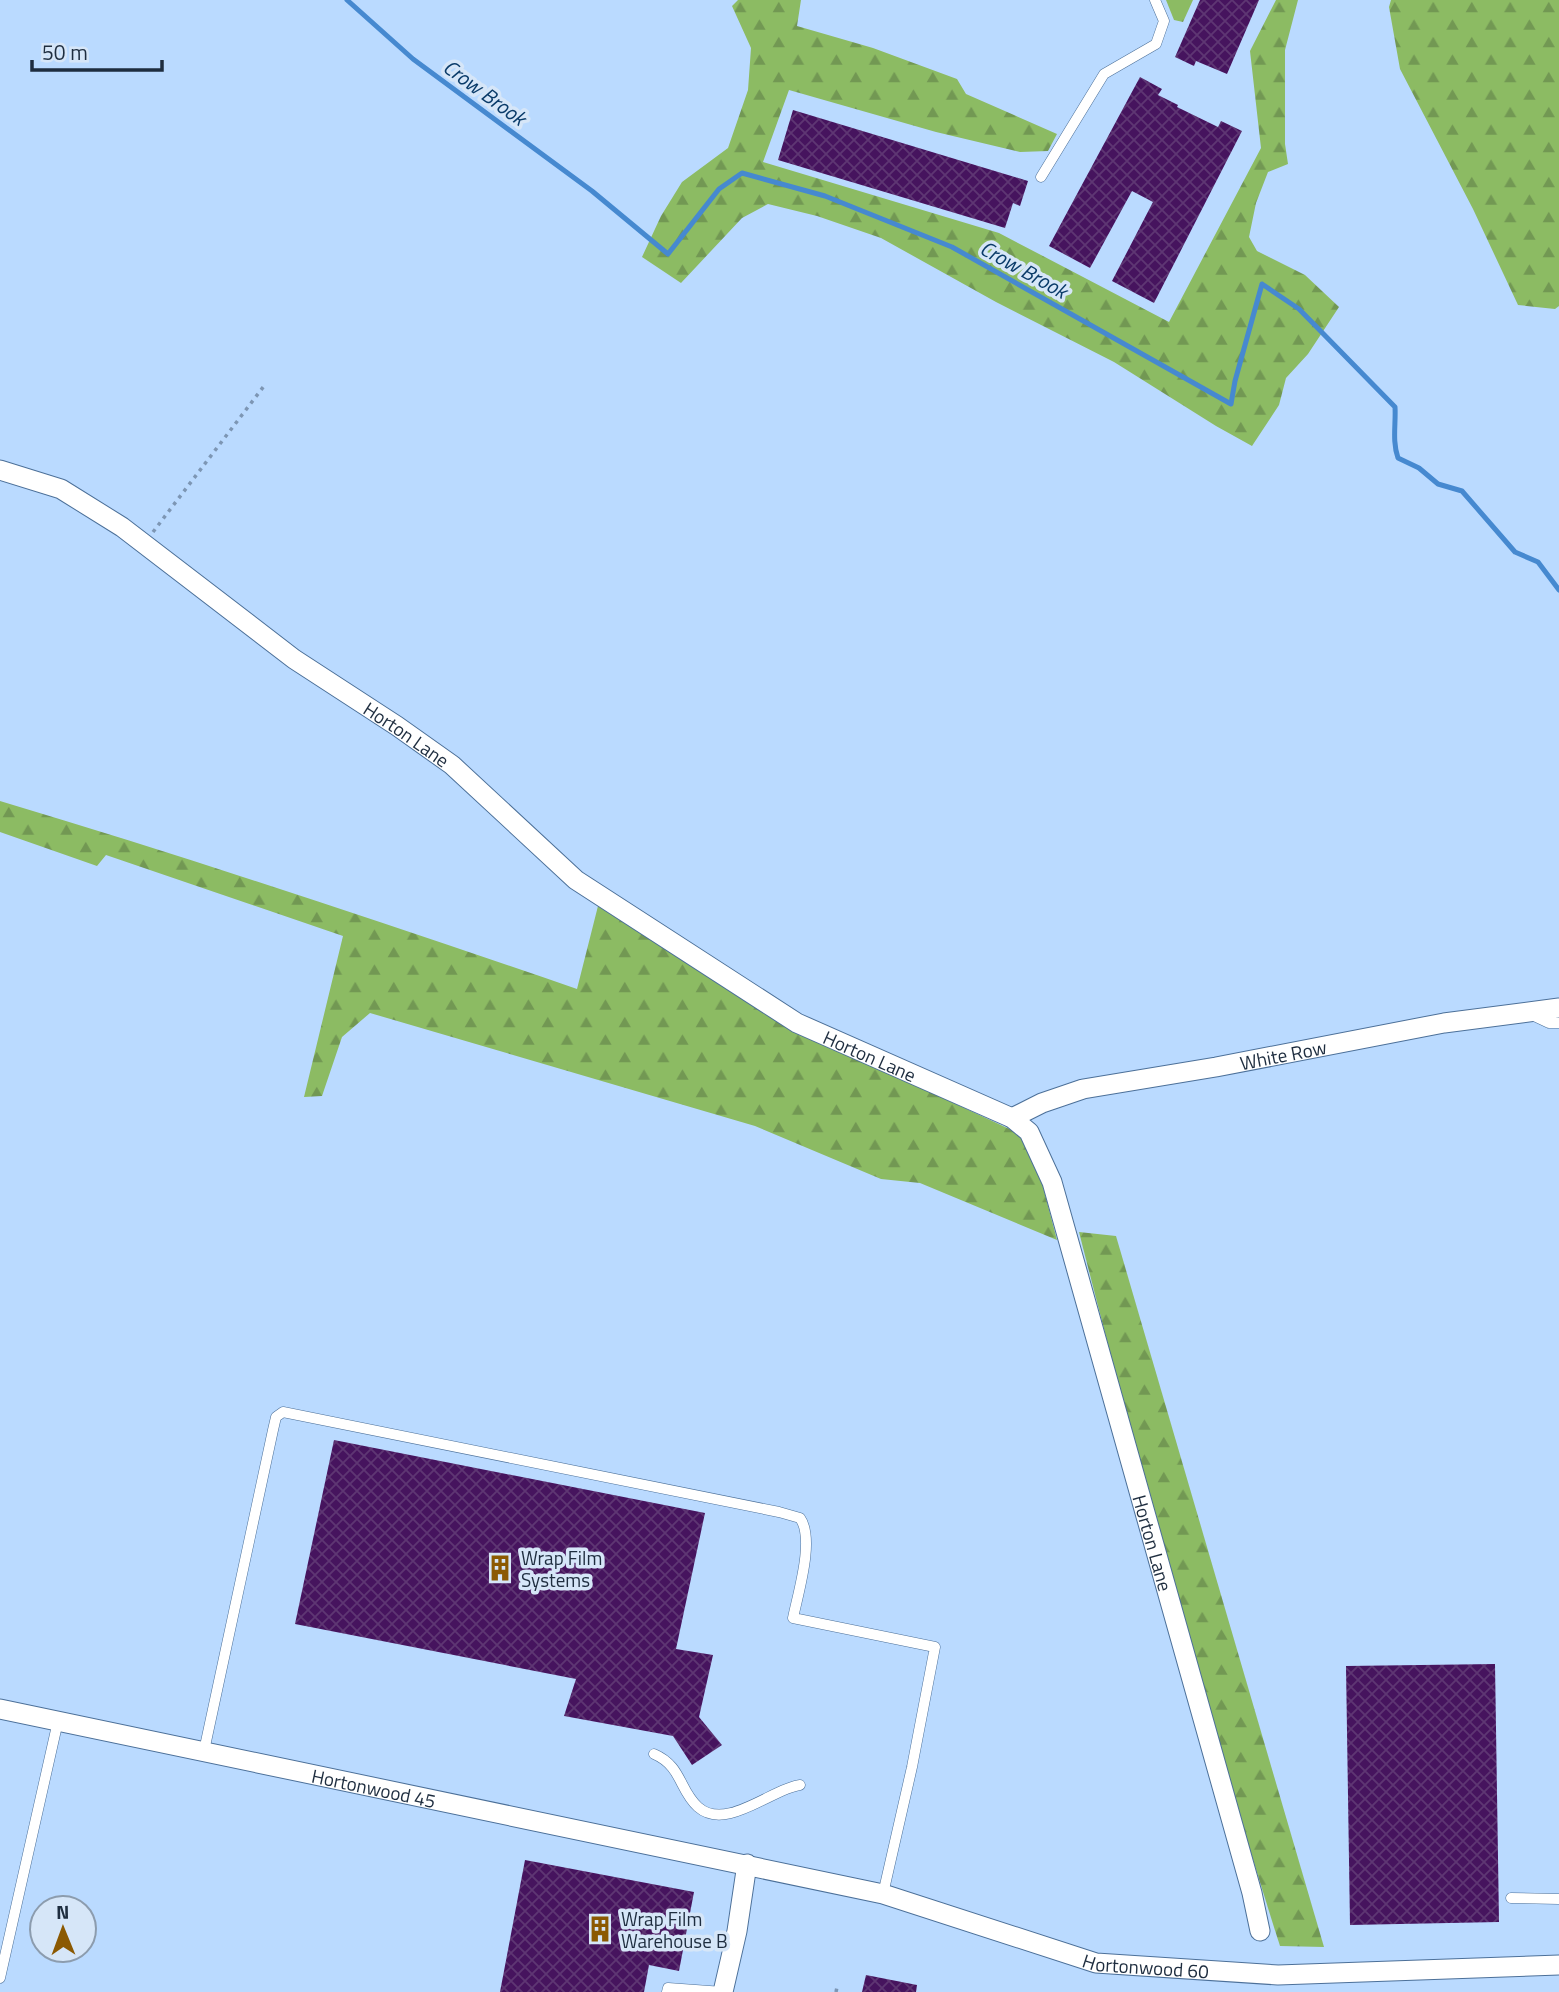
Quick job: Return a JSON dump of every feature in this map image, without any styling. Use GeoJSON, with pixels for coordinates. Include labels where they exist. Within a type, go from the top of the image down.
{"type":"FeatureCollection","features":[{"type":"Feature","properties":{"kind":"street","name":"Horton Lane"},"geometry":{"type":"LineString","coordinates":[[0,470],[61,489],[144,543],[294,659],[452,765],[576,880],[653,931],[797,1023],[1012,1118],[1029,1132],[1052,1182],[1260,1931]]}},
{"type":"Feature","properties":{"kind":"street","name":"White Row"},"geometry":{"type":"LineString","coordinates":[[1012,1118],[1042,1103],[1083,1089],[1216,1067],[1444,1023],[1559,1007]]}},
{"type":"Feature","properties":{"kind":"street","name":"Hortonwood 45"},"geometry":{"type":"LineString","coordinates":[[0,1709],[747,1864]]}},
{"type":"Feature","properties":{"kind":"street","name":"Hortonwood 60"},"geometry":{"type":"LineString","coordinates":[[747,1864],[883,1894],[1096,1963],[1278,1975],[1559,1965]]}},
{"type":"Feature","properties":{"kind":"street"},"geometry":{"type":"LineString","coordinates":[[723,1992],[737,1931],[747,1864]]}},
{"type":"Feature","properties":{"kind":"lane"},"geometry":{"type":"LineString","coordinates":[[1041,177],[1104,74],[1156,44],[1164,21],[1155,0]]}},
{"type":"Feature","properties":{"kind":"lane"},"geometry":{"type":"LineString","coordinates":[[1525,1012],[1549,1023],[1559,1023]]}},
{"type":"Feature","properties":{"kind":"lane"},"geometry":{"type":"LineString","coordinates":[[204,1751],[276,1418],[283,1412],[779,1512],[800,1518],[806,1530],[807,1543],[793,1618],[935,1647],[912,1767],[883,1894]]}},
{"type":"Feature","properties":{"kind":"lane"},"geometry":{"type":"LineString","coordinates":[[0,1978],[58,1721]]}},
{"type":"Feature","properties":{"kind":"lane"},"geometry":{"type":"LineString","coordinates":[[654,1754],[672,1765],[699,1809],[716,1814],[742,1810],[791,1786],[800,1786]]}},
{"type":"Feature","properties":{"kind":"lane"},"geometry":{"type":"LineString","coordinates":[[1511,1898],[1559,1899]]}},
{"type":"Feature","properties":{"kind":"lane"},"geometry":{"type":"LineString","coordinates":[[667,1992],[668,1988],[723,1992]]}},
{"type":"Feature","properties":{"kind":"path"},"geometry":{"type":"LineString","coordinates":[[144,543],[264,386]]}},
{"type":"Feature","properties":{"kind":"green space"},"geometry":{"type":"Polygon","coordinates":[[[738,0],[801,0],[797,26],[873,48],[957,79],[966,94],[1057,134],[1048,151],[1020,152],[936,132],[789,90],[763,162],[999,233],[1169,322],[1261,148],[1250,51],[1276,0],[1298,0],[1285,50],[1285,144],[1288,164],[1268,172],[1256,203],[1249,237],[1257,251],[1305,275],[1339,307],[1308,354],[1286,378],[1279,405],[1252,446],[1114,362],[996,302],[881,238],[817,216],[768,204],[742,218],[681,283],[642,257],[661,216],[682,182],[728,148],[748,90],[751,48],[732,6],[738,0]]]}},
{"type":"Feature","properties":{"kind":"green space"},"geometry":{"type":"Polygon","coordinates":[[[1166,0],[1193,0],[1183,22],[1174,20],[1166,0]]]}},
{"type":"Feature","properties":{"kind":"green space"},"geometry":{"type":"Polygon","coordinates":[[[1391,0],[1559,0],[1559,306],[1555,309],[1518,305],[1473,209],[1400,69],[1389,7],[1391,0]]]}},
{"type":"Feature","properties":{"kind":"green space"},"geometry":{"type":"Polygon","coordinates":[[[0,801],[289,892],[577,989],[598,906],[784,1024],[1018,1133],[1036,1160],[1057,1240],[920,1183],[881,1179],[755,1126],[370,1013],[342,1037],[322,1096],[304,1097],[343,936],[106,855],[97,866],[0,832],[0,801]]]}},
{"type":"Feature","properties":{"kind":"green space"},"geometry":{"type":"Polygon","coordinates":[[[1079,1232],[1116,1236],[1324,1947],[1280,1946],[1174,1590],[1079,1232]]]}},
{"type":"Feature","properties":{"kind":"building"},"geometry":{"type":"Polygon","coordinates":[[[1200,0],[1259,0],[1227,74],[1196,61],[1194,66],[1175,57],[1200,0]]]}},
{"type":"Feature","properties":{"kind":"building"},"geometry":{"type":"Polygon","coordinates":[[[1140,77],[1162,89],[1158,95],[1178,105],[1177,107],[1218,127],[1221,121],[1242,131],[1154,303],[1112,281],[1153,202],[1132,191],[1090,268],[1049,246],[1140,77]]]}},
{"type":"Feature","properties":{"kind":"building"},"geometry":{"type":"Polygon","coordinates":[[[793,110],[1028,181],[1020,206],[1013,203],[1005,228],[778,160],[793,110]]]}},
{"type":"Feature","properties":{"kind":"building","name":"Wrap Film Systems"},"geometry":{"type":"Polygon","coordinates":[[[334,1440],[705,1513],[676,1649],[713,1655],[699,1717],[722,1745],[692,1765],[673,1736],[564,1716],[576,1679],[295,1624],[334,1440]]]}},
{"type":"Feature","properties":{"kind":"building"},"geometry":{"type":"Polygon","coordinates":[[[1495,1664],[1499,1922],[1350,1925],[1346,1666],[1495,1664]]]}},
{"type":"Feature","properties":{"kind":"building","name":"Wrap Film Warehouse B"},"geometry":{"type":"Polygon","coordinates":[[[525,1860],[694,1892],[679,1971],[649,1965],[644,1992],[500,1992],[525,1860]]]}},
{"type":"Feature","properties":{"kind":"building"},"geometry":{"type":"Polygon","coordinates":[[[866,1975],[917,1985],[916,1992],[862,1992],[866,1975]]]}},
{"type":"Feature","properties":{"kind":"waterway","name":"Crow Brook"},"geometry":{"type":"LineString","coordinates":[[347,0],[413,59],[592,191],[668,254],[719,189],[742,173],[825,196],[952,247],[1231,404],[1262,284],[1299,309],[1395,407],[1398,458],[1419,468],[1438,484],[1462,491],[1515,552],[1538,562],[1559,590]]}},
{"type":"Feature","properties":{"kind":"place","name":"Wrap Film Systems"},"geometry":{"type":"Point","coordinates":[500,1568]}},
{"type":"Feature","properties":{"kind":"place","name":"Wrap Film Warehouse B"},"geometry":{"type":"Point","coordinates":[600,1929]}}]}
